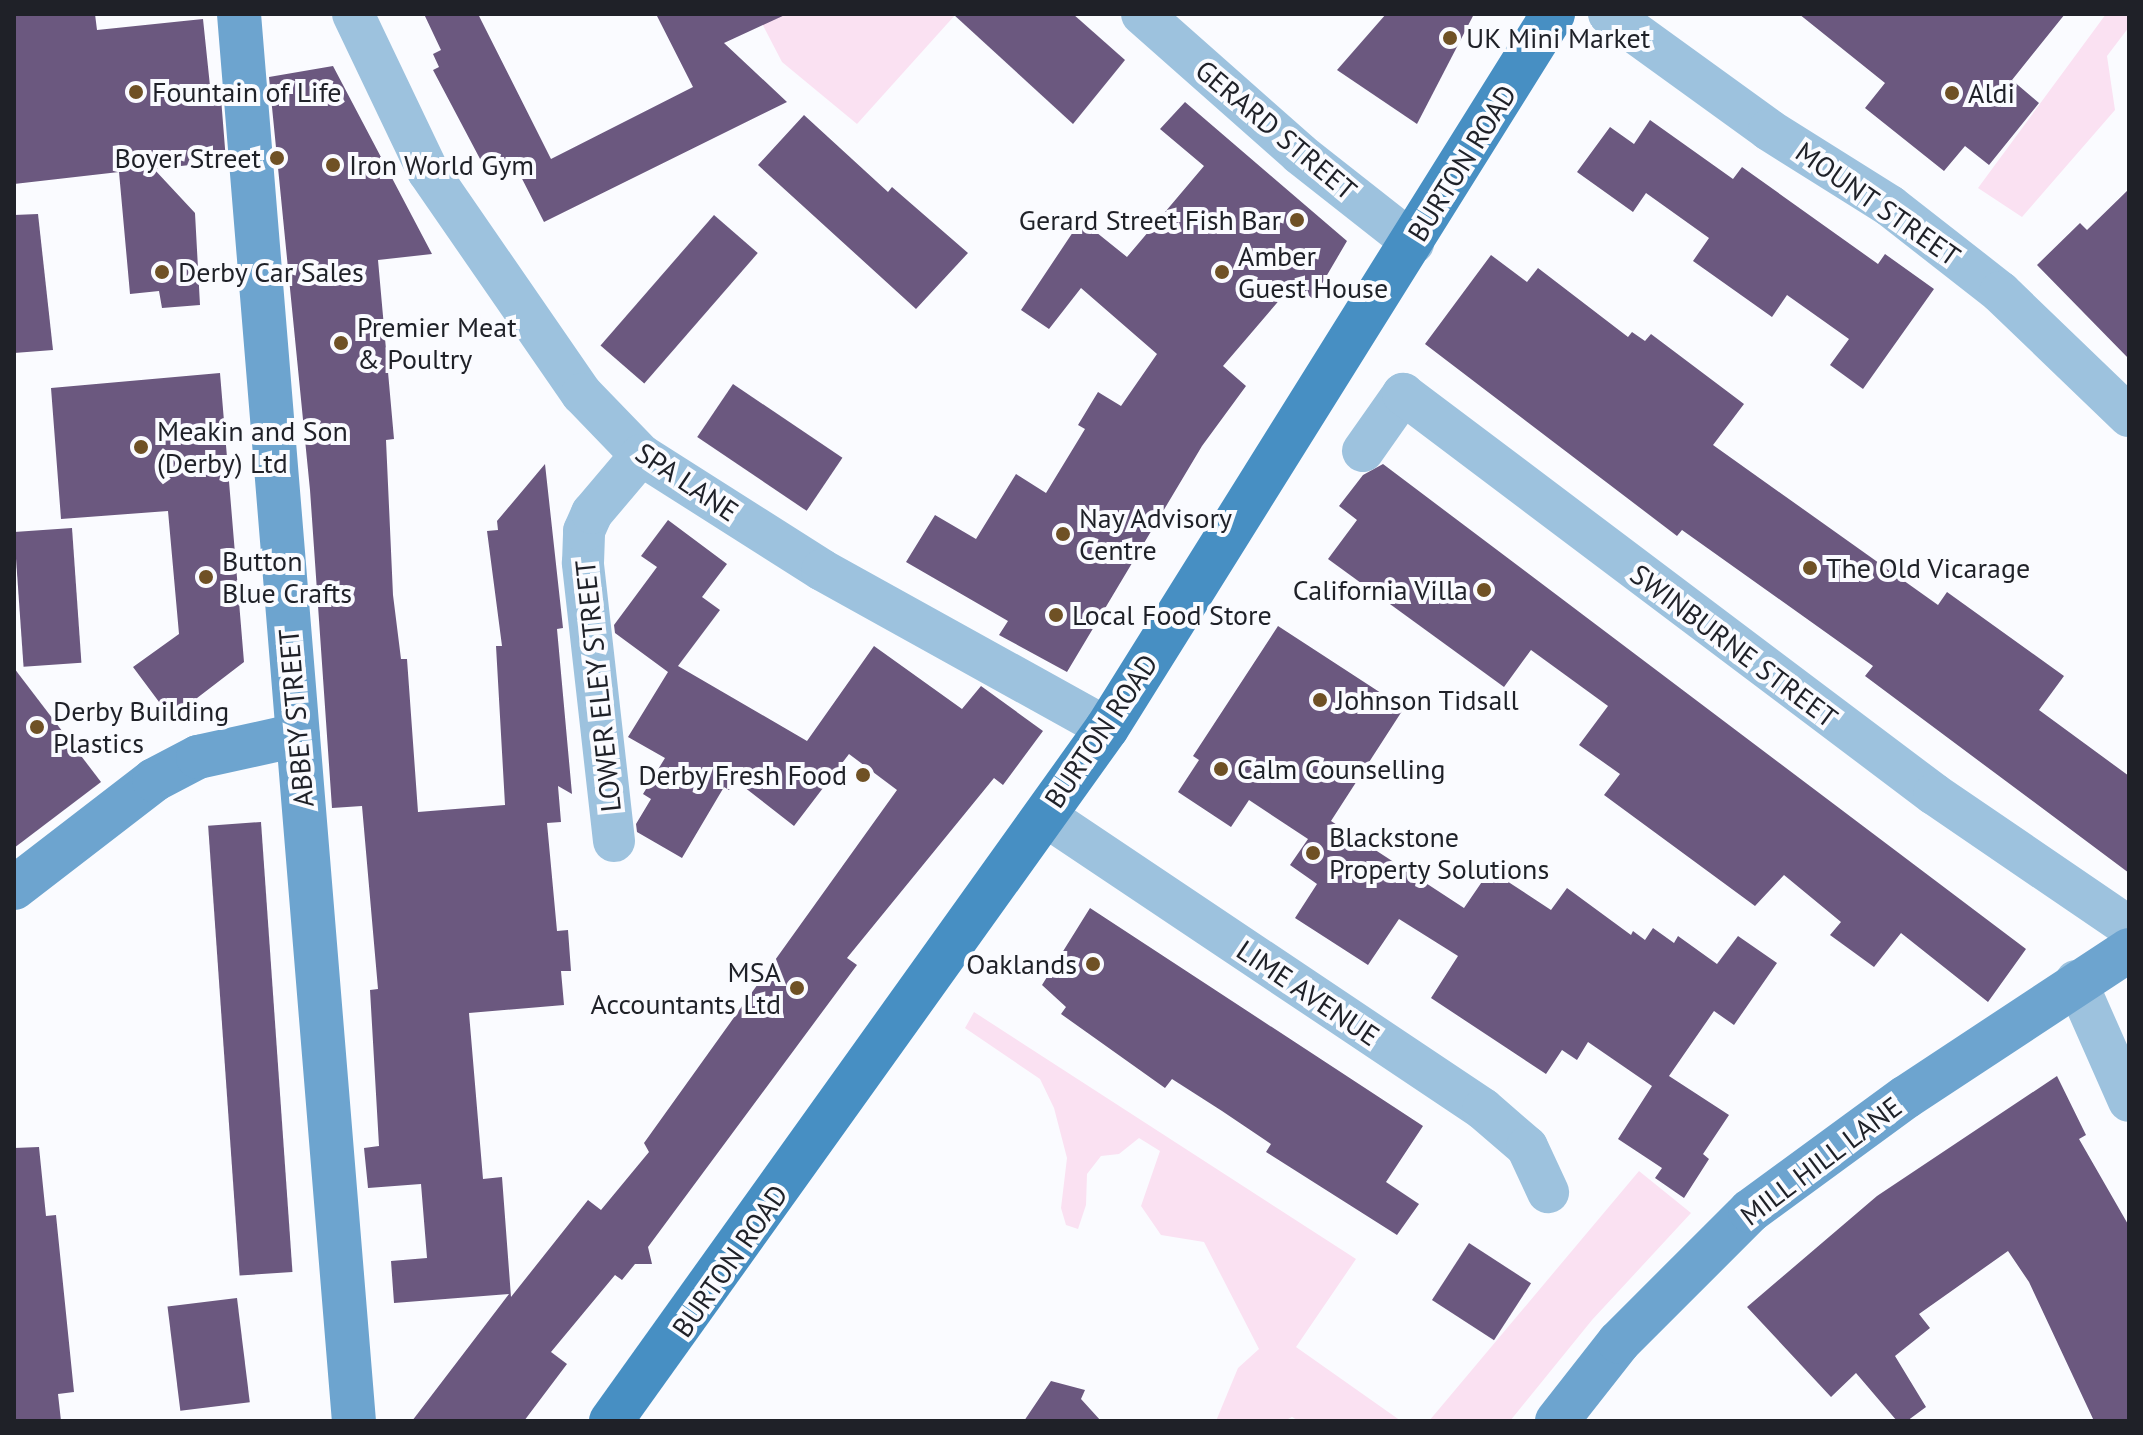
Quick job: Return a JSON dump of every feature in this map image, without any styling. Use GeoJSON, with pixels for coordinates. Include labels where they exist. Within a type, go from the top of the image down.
{"type":"FeatureCollection","features":[{"type":"Feature","properties":{"kind":"main road","name":"BURTON ROAD"},"geometry":{"type":"LineString","coordinates":[[611,1421],[1107,728],[1413,243],[1553,14]]}},
{"type":"Feature","properties":{"kind":"street","name":"ABBEY STREET"},"geometry":{"type":"LineString","coordinates":[[239,14],[354,1421]]}},
{"type":"Feature","properties":{"kind":"street","name":"SPA LANE"},"geometry":{"type":"LineString","coordinates":[[353,14],[428,171],[582,394],[641,455],[834,577],[1107,728]]}},
{"type":"Feature","properties":{"kind":"street","name":"GERARD STREET"},"geometry":{"type":"LineString","coordinates":[[1142,14],[1300,154],[1413,243]]}},
{"type":"Feature","properties":{"kind":"street","name":"MOUNT STREET"},"geometry":{"type":"LineString","coordinates":[[1609,14],[1769,130],[1890,206],[2000,292],[2129,416]]}},
{"type":"Feature","properties":{"kind":"street","name":"SWINBURNE STREET"},"geometry":{"type":"LineString","coordinates":[[1363,451],[1403,394],[1934,794],[2129,927]]}},
{"type":"Feature","properties":{"kind":"street","name":"LOWER ELEY STREET"},"geometry":{"type":"LineString","coordinates":[[614,841],[583,563],[584,531],[592,513],[641,455]]}},
{"type":"Feature","properties":{"kind":"street"},"geometry":{"type":"LineString","coordinates":[[14,888],[154,780],[187,762],[298,735]]}},
{"type":"Feature","properties":{"kind":"street","name":"LIME AVENUE"},"geometry":{"type":"LineString","coordinates":[[1044,815],[1483,1109],[1527,1147],[1548,1192]]}},
{"type":"Feature","properties":{"kind":"street","name":"MILL HILL LANE"},"geometry":{"type":"LineString","coordinates":[[1557,1421],[1619,1342],[1750,1211],[2076,981],[2129,950]]}},
{"type":"Feature","properties":{"kind":"street"},"geometry":{"type":"LineString","coordinates":[[2076,981],[2129,1101]]}},
{"type":"Feature","properties":{"kind":"shaded area"},"geometry":{"type":"Polygon","coordinates":[[[757,14],[956,14],[857,124],[782,62],[757,14]]]}},
{"type":"Feature","properties":{"kind":"shaded area"},"geometry":{"type":"Polygon","coordinates":[[[2106,14],[2129,14],[2129,27],[2107,56],[2115,110],[2022,217],[1978,188],[2106,14]]]}},
{"type":"Feature","properties":{"kind":"shaded area"},"geometry":{"type":"Polygon","coordinates":[[[974,1012],[1356,1259],[1296,1347],[1401,1421],[1299,1421],[1292,1417],[1284,1421],[1216,1421],[1238,1368],[1259,1349],[1204,1242],[1161,1235],[1141,1206],[1160,1151],[1139,1138],[1119,1154],[1101,1156],[1087,1174],[1086,1205],[1078,1229],[1066,1225],[1061,1208],[1067,1158],[1054,1108],[1040,1079],[965,1028],[974,1012]]]}},
{"type":"Feature","properties":{"kind":"shaded area"},"geometry":{"type":"Polygon","coordinates":[[[1639,1171],[1691,1213],[1592,1320],[1510,1421],[1429,1421],[1639,1171]]]}},
{"type":"Feature","properties":{"kind":"building"},"geometry":{"type":"Polygon","coordinates":[[[14,14],[95,14],[97,30],[203,19],[210,86],[220,85],[226,161],[154,169],[195,213],[200,305],[162,308],[159,291],[130,294],[119,172],[14,184],[14,14]]]}},
{"type":"Feature","properties":{"kind":"building"},"geometry":{"type":"Polygon","coordinates":[[[424,14],[478,14],[551,159],[693,87],[656,14],[787,14],[724,43],[787,102],[544,222],[513,161],[488,174],[433,70],[439,67],[433,54],[441,50],[424,14]]]}},
{"type":"Feature","properties":{"kind":"building"},"geometry":{"type":"Polygon","coordinates":[[[953,14],[1073,14],[1125,60],[1073,124],[953,14]]]}},
{"type":"Feature","properties":{"kind":"building"},"geometry":{"type":"Polygon","coordinates":[[[1386,14],[1474,14],[1417,124],[1337,70],[1386,14]]]}},
{"type":"Feature","properties":{"kind":"building","name":"Aldi"},"geometry":{"type":"Polygon","coordinates":[[[1799,14],[2065,14],[2012,80],[2039,103],[1989,165],[1965,146],[1944,171],[1865,108],[1885,83],[1799,14]]]}},
{"type":"Feature","properties":{"kind":"building"},"geometry":{"type":"Polygon","coordinates":[[[333,66],[432,254],[378,260],[394,439],[386,440],[393,595],[401,659],[407,659],[418,812],[505,805],[496,646],[502,646],[487,531],[498,530],[497,521],[545,464],[563,628],[557,629],[572,794],[558,786],[561,822],[547,823],[557,931],[568,930],[571,971],[561,971],[564,1005],[469,1013],[483,1179],[502,1177],[511,1297],[588,1200],[601,1210],[649,1152],[644,1143],[897,790],[849,754],[794,826],[735,780],[729,790],[724,787],[682,858],[637,832],[636,824],[651,799],[643,794],[665,758],[628,737],[668,672],[615,633],[614,625],[657,567],[641,556],[668,520],[727,564],[702,597],[720,610],[678,666],[807,741],[874,646],[962,709],[981,686],[1043,731],[1003,785],[994,778],[847,958],[857,965],[648,1247],[652,1264],[635,1264],[622,1280],[615,1275],[551,1352],[567,1364],[524,1421],[412,1421],[509,1294],[394,1303],[391,1261],[427,1258],[421,1184],[368,1188],[364,1148],[379,1146],[370,990],[378,989],[362,806],[332,808],[310,490],[269,77],[333,66]]]}},
{"type":"Feature","properties":{"kind":"building"},"geometry":{"type":"Polygon","coordinates":[[[1185,102],[1347,241],[1313,299],[1294,283],[1223,366],[1246,386],[1202,446],[1067,672],[999,635],[1008,621],[906,562],[935,515],[976,539],[1016,474],[1046,493],[1085,429],[1078,425],[1098,392],[1121,406],[1157,354],[1081,288],[1049,329],[1021,310],[1081,220],[1127,257],[1204,166],[1160,129],[1185,102]]]}},
{"type":"Feature","properties":{"kind":"building"},"geometry":{"type":"Polygon","coordinates":[[[804,115],[888,192],[892,187],[968,253],[916,309],[758,165],[804,115]]]}},
{"type":"Feature","properties":{"kind":"building"},"geometry":{"type":"Polygon","coordinates":[[[1650,120],[1733,179],[1742,167],[1878,264],[1885,254],[1934,289],[1863,389],[1830,365],[1849,339],[1787,295],[1772,317],[1693,261],[1709,238],[1646,193],[1633,212],[1577,172],[1610,127],[1634,144],[1650,120]]]}},
{"type":"Feature","properties":{"kind":"building"},"geometry":{"type":"Polygon","coordinates":[[[2129,189],[2129,359],[2037,265],[2080,223],[2087,230],[2129,189]]]}},
{"type":"Feature","properties":{"kind":"building"},"geometry":{"type":"Polygon","coordinates":[[[38,214],[53,350],[14,353],[14,215],[38,214]]]}},
{"type":"Feature","properties":{"kind":"building"},"geometry":{"type":"Polygon","coordinates":[[[714,215],[758,253],[644,384],[601,346],[714,215]]]}},
{"type":"Feature","properties":{"kind":"building"},"geometry":{"type":"Polygon","coordinates":[[[1491,255],[1527,282],[1538,268],[1628,337],[1632,332],[1645,341],[1651,334],[1744,404],[1713,445],[1938,605],[1947,592],[2064,676],[2039,710],[2129,776],[2129,873],[1865,676],[1873,666],[1682,530],[1677,536],[1425,344],[1491,255]]]}},
{"type":"Feature","properties":{"kind":"building","name":"Meakin and Son (Derby) Ltd"},"geometry":{"type":"Polygon","coordinates":[[[220,373],[244,662],[171,718],[133,667],[179,634],[168,511],[61,519],[51,388],[220,373]]]}},
{"type":"Feature","properties":{"kind":"building"},"geometry":{"type":"Polygon","coordinates":[[[733,384],[842,458],[807,511],[697,437],[733,384]]]}},
{"type":"Feature","properties":{"kind":"building"},"geometry":{"type":"Polygon","coordinates":[[[1383,464],[2026,949],[1988,1002],[1901,933],[1874,967],[1830,935],[1841,922],[1784,875],[1755,906],[1604,795],[1620,774],[1579,745],[1608,706],[1531,650],[1504,687],[1328,559],[1357,520],[1339,506],[1363,475],[1383,464]]]}},
{"type":"Feature","properties":{"kind":"building"},"geometry":{"type":"Polygon","coordinates":[[[72,528],[81,663],[24,667],[14,532],[72,528]]]}},
{"type":"Feature","properties":{"kind":"building"},"geometry":{"type":"Polygon","coordinates":[[[1278,626],[1404,708],[1331,821],[1464,908],[1490,870],[1551,910],[1567,888],[1631,935],[1633,931],[1645,940],[1653,928],[1674,943],[1678,936],[1717,964],[1738,936],[1777,963],[1734,1025],[1714,1011],[1669,1076],[1729,1115],[1703,1154],[1709,1159],[1684,1198],[1655,1178],[1662,1168],[1618,1139],[1652,1086],[1588,1042],[1577,1060],[1562,1050],[1546,1074],[1431,998],[1458,956],[1399,919],[1368,965],[1295,918],[1317,884],[1290,865],[1308,839],[1249,800],[1231,827],[1178,792],[1199,760],[1193,756],[1278,626]]]}},
{"type":"Feature","properties":{"kind":"building","name":"Derby Building Plastics"},"geometry":{"type":"Polygon","coordinates":[[[14,668],[101,782],[14,848],[14,668]]]}},
{"type":"Feature","properties":{"kind":"building"},"geometry":{"type":"Polygon","coordinates":[[[261,822],[292,1272],[240,1276],[208,826],[261,822]]]}},
{"type":"Feature","properties":{"kind":"building"},"geometry":{"type":"Polygon","coordinates":[[[1090,908],[1423,1126],[1386,1182],[1419,1204],[1397,1235],[1266,1152],[1271,1144],[1222,1111],[1172,1079],[1165,1088],[1061,1014],[1066,1007],[1042,985],[1090,908]]]}},
{"type":"Feature","properties":{"kind":"building"},"geometry":{"type":"Polygon","coordinates":[[[2057,1076],[2086,1135],[2079,1139],[2129,1226],[2129,1421],[2094,1421],[2029,1282],[2008,1251],[1919,1314],[1930,1328],[1895,1356],[1926,1407],[1907,1421],[1897,1421],[1856,1373],[1831,1397],[1747,1307],[1877,1196],[2057,1076]]]}},
{"type":"Feature","properties":{"kind":"building"},"geometry":{"type":"Polygon","coordinates":[[[39,1147],[46,1216],[56,1215],[74,1392],[58,1394],[61,1421],[14,1421],[14,1148],[39,1147]]]}},
{"type":"Feature","properties":{"kind":"building"},"geometry":{"type":"Polygon","coordinates":[[[1469,1243],[1531,1283],[1494,1340],[1432,1300],[1469,1243]]]}},
{"type":"Feature","properties":{"kind":"building"},"geometry":{"type":"Polygon","coordinates":[[[237,1298],[250,1402],[180,1411],[168,1307],[237,1298]]]}},
{"type":"Feature","properties":{"kind":"building"},"geometry":{"type":"Polygon","coordinates":[[[1051,1381],[1085,1390],[1081,1399],[1101,1421],[1024,1421],[1051,1381]]]}},
{"type":"Feature","properties":{"kind":"place","name":"UK Mini Market"},"geometry":{"type":"Point","coordinates":[1450,38]}},
{"type":"Feature","properties":{"kind":"place","name":"Fountain of Life"},"geometry":{"type":"Point","coordinates":[136,92]}},
{"type":"Feature","properties":{"kind":"place","name":"Aldi"},"geometry":{"type":"Point","coordinates":[1952,93]}},
{"type":"Feature","properties":{"kind":"place","name":"Boyer Street"},"geometry":{"type":"Point","coordinates":[277,158]}},
{"type":"Feature","properties":{"kind":"place","name":"Iron World Gym"},"geometry":{"type":"Point","coordinates":[333,165]}},
{"type":"Feature","properties":{"kind":"place","name":"Gerard Street Fish Bar"},"geometry":{"type":"Point","coordinates":[1297,220]}},
{"type":"Feature","properties":{"kind":"place","name":"Derby Car Sales"},"geometry":{"type":"Point","coordinates":[162,272]}},
{"type":"Feature","properties":{"kind":"place","name":"Amber Guest House"},"geometry":{"type":"Point","coordinates":[1222,272]}},
{"type":"Feature","properties":{"kind":"place","name":"Premier Meat & Poultry"},"geometry":{"type":"Point","coordinates":[341,343]}},
{"type":"Feature","properties":{"kind":"place","name":"Meakin and Son (Derby) Ltd"},"geometry":{"type":"Point","coordinates":[141,447]}},
{"type":"Feature","properties":{"kind":"place","name":"Nay Advisory Centre"},"geometry":{"type":"Point","coordinates":[1063,534]}},
{"type":"Feature","properties":{"kind":"place","name":"The Old Vicarage"},"geometry":{"type":"Point","coordinates":[1810,568]}},
{"type":"Feature","properties":{"kind":"place","name":"Button Blue Crafts"},"geometry":{"type":"Point","coordinates":[206,577]}},
{"type":"Feature","properties":{"kind":"place","name":"California Villa"},"geometry":{"type":"Point","coordinates":[1484,590]}},
{"type":"Feature","properties":{"kind":"place","name":"Local Food Store"},"geometry":{"type":"Point","coordinates":[1056,615]}},
{"type":"Feature","properties":{"kind":"place","name":"Johnson Tidsall"},"geometry":{"type":"Point","coordinates":[1320,700]}},
{"type":"Feature","properties":{"kind":"place","name":"Derby Building Plastics"},"geometry":{"type":"Point","coordinates":[37,727]}},
{"type":"Feature","properties":{"kind":"place","name":"Calm Counselling"},"geometry":{"type":"Point","coordinates":[1221,769]}},
{"type":"Feature","properties":{"kind":"place","name":"Derby Fresh Food"},"geometry":{"type":"Point","coordinates":[863,775]}},
{"type":"Feature","properties":{"kind":"place","name":"Blackstone Property Solutions"},"geometry":{"type":"Point","coordinates":[1313,853]}},
{"type":"Feature","properties":{"kind":"place","name":"Oaklands"},"geometry":{"type":"Point","coordinates":[1093,964]}},
{"type":"Feature","properties":{"kind":"place","name":"MSA Accountants Ltd"},"geometry":{"type":"Point","coordinates":[797,988]}}]}
